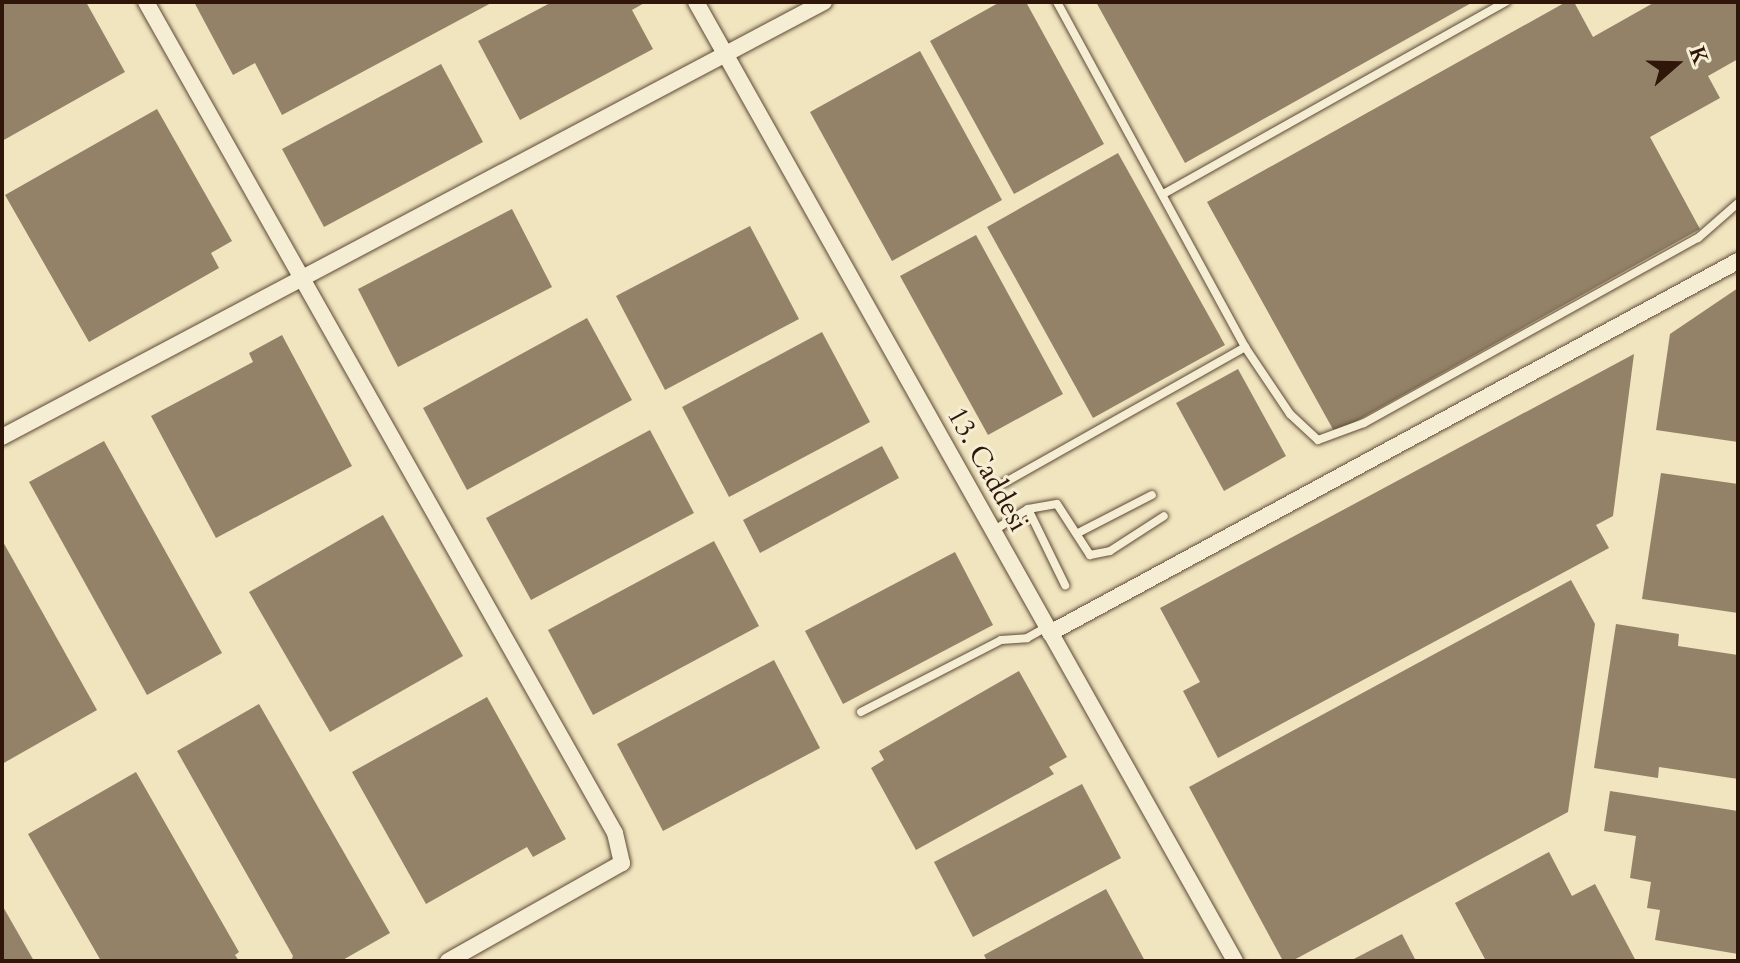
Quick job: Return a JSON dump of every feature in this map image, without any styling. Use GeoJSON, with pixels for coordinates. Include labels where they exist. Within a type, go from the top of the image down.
{"type":"FeatureCollection","features":[{"type":"Feature","properties":{"kind":"street"},"geometry":{"type":"LineString","coordinates":[[146,2],[615,833],[622,863],[448,961]]}},
{"type":"Feature","properties":{"kind":"street","name":"13. Caddesi"},"geometry":{"type":"LineString","coordinates":[[696,2],[1235,961]]}},
{"type":"Feature","properties":{"kind":"street"},"geometry":{"type":"LineString","coordinates":[[2,437],[824,2]]}},
{"type":"Feature","properties":{"kind":"street"},"geometry":{"type":"LineString","coordinates":[[1048,630],[1738,261]]}},
{"type":"Feature","properties":{"kind":"lane"},"geometry":{"type":"LineString","coordinates":[[1057,2],[1165,193],[1245,347],[1290,414],[1318,440],[1364,423],[1698,238],[1738,203]]}},
{"type":"Feature","properties":{"kind":"lane"},"geometry":{"type":"LineString","coordinates":[[1165,193],[1506,2]]}},
{"type":"Feature","properties":{"kind":"lane"},"geometry":{"type":"LineString","coordinates":[[1004,483],[1245,347]]}},
{"type":"Feature","properties":{"kind":"lane"},"geometry":{"type":"LineString","coordinates":[[1078,533],[1152,495]]}},
{"type":"Feature","properties":{"kind":"lane"},"geometry":{"type":"LineString","coordinates":[[993,531],[1028,509],[1057,504],[1090,555],[1110,551],[1164,516]]}},
{"type":"Feature","properties":{"kind":"lane"},"geometry":{"type":"LineString","coordinates":[[1028,509],[1065,585]]}},
{"type":"Feature","properties":{"kind":"lane"},"geometry":{"type":"LineString","coordinates":[[861,712],[1001,640],[1027,638],[1048,630]]}},
{"type":"Feature","properties":{"kind":"building"},"geometry":{"type":"Polygon","coordinates":[[[2,2],[86,2],[125,72],[2,141],[2,2]]]}},
{"type":"Feature","properties":{"kind":"building"},"geometry":{"type":"Polygon","coordinates":[[[194,2],[493,2],[282,115],[255,63],[233,75],[194,2]]]}},
{"type":"Feature","properties":{"kind":"building"},"geometry":{"type":"Polygon","coordinates":[[[552,2],[646,2],[632,10],[653,49],[520,120],[478,41],[552,2]]]}},
{"type":"Feature","properties":{"kind":"building"},"geometry":{"type":"Polygon","coordinates":[[[1000,2],[1026,2],[1104,144],[1014,194],[930,41],[1000,2]]]}},
{"type":"Feature","properties":{"kind":"building"},"geometry":{"type":"Polygon","coordinates":[[[1096,2],[1473,2],[1185,163],[1096,2]]]}},
{"type":"Feature","properties":{"kind":"building"},"geometry":{"type":"Polygon","coordinates":[[[1566,2],[1574,2],[1593,37],[1655,2],[1738,2],[1738,59],[1708,76],[1720,98],[1650,137],[1700,229],[1335,433],[1207,202],[1566,2]]]}},
{"type":"Feature","properties":{"kind":"building"},"geometry":{"type":"Polygon","coordinates":[[[920,51],[1002,200],[892,261],[810,112],[920,51]]]}},
{"type":"Feature","properties":{"kind":"building"},"geometry":{"type":"Polygon","coordinates":[[[441,64],[483,142],[324,227],[282,149],[441,64]]]}},
{"type":"Feature","properties":{"kind":"building"},"geometry":{"type":"Polygon","coordinates":[[[157,109],[232,241],[211,253],[219,268],[89,342],[5,195],[157,109]]]}},
{"type":"Feature","properties":{"kind":"building"},"geometry":{"type":"Polygon","coordinates":[[[1118,153],[1225,345],[1093,418],[987,227],[1118,153]]]}},
{"type":"Feature","properties":{"kind":"building"},"geometry":{"type":"Polygon","coordinates":[[[512,209],[552,287],[398,367],[358,289],[512,209]]]}},
{"type":"Feature","properties":{"kind":"building"},"geometry":{"type":"Polygon","coordinates":[[[750,226],[799,319],[665,390],[616,296],[750,226]]]}},
{"type":"Feature","properties":{"kind":"building"},"geometry":{"type":"Polygon","coordinates":[[[976,235],[1063,394],[988,435],[900,276],[976,235]]]}},
{"type":"Feature","properties":{"kind":"building"},"geometry":{"type":"Polygon","coordinates":[[[1738,288],[1738,442],[1656,430],[1670,334],[1738,288]]]}},
{"type":"Feature","properties":{"kind":"building"},"geometry":{"type":"Polygon","coordinates":[[[587,318],[632,400],[467,490],[423,408],[587,318]]]}},
{"type":"Feature","properties":{"kind":"building"},"geometry":{"type":"Polygon","coordinates":[[[822,332],[870,422],[729,497],[682,407],[822,332]]]}},
{"type":"Feature","properties":{"kind":"building"},"geometry":{"type":"Polygon","coordinates":[[[282,335],[352,466],[216,538],[151,416],[253,362],[249,353],[282,335]]]}},
{"type":"Feature","properties":{"kind":"building"},"geometry":{"type":"Polygon","coordinates":[[[1634,354],[1613,516],[1596,525],[1609,548],[1218,758],[1183,691],[1200,682],[1160,608],[1634,354]]]}},
{"type":"Feature","properties":{"kind":"building"},"geometry":{"type":"Polygon","coordinates":[[[1238,369],[1286,456],[1224,491],[1176,403],[1238,369]]]}},
{"type":"Feature","properties":{"kind":"building"},"geometry":{"type":"Polygon","coordinates":[[[650,430],[694,513],[531,600],[486,518],[650,430]]]}},
{"type":"Feature","properties":{"kind":"building"},"geometry":{"type":"Polygon","coordinates":[[[104,441],[222,653],[147,695],[29,482],[104,441]]]}},
{"type":"Feature","properties":{"kind":"building"},"geometry":{"type":"Polygon","coordinates":[[[882,446],[899,478],[760,553],[743,520],[882,446]]]}},
{"type":"Feature","properties":{"kind":"building"},"geometry":{"type":"Polygon","coordinates":[[[1661,473],[1738,484],[1738,613],[1642,599],[1661,473]]]}},
{"type":"Feature","properties":{"kind":"building"},"geometry":{"type":"Polygon","coordinates":[[[383,515],[463,656],[330,732],[249,592],[383,515]]]}},
{"type":"Feature","properties":{"kind":"building"},"geometry":{"type":"Polygon","coordinates":[[[2,540],[97,710],[2,764],[2,540]]]}},
{"type":"Feature","properties":{"kind":"building"},"geometry":{"type":"Polygon","coordinates":[[[714,541],[759,626],[593,715],[548,630],[714,541]]]}},
{"type":"Feature","properties":{"kind":"building"},"geometry":{"type":"Polygon","coordinates":[[[955,552],[993,625],[843,704],[805,631],[955,552]]]}},
{"type":"Feature","properties":{"kind":"building"},"geometry":{"type":"Polygon","coordinates":[[[1571,580],[1595,624],[1568,812],[1292,961],[1283,961],[1189,787],[1571,580]]]}},
{"type":"Feature","properties":{"kind":"building"},"geometry":{"type":"Polygon","coordinates":[[[1616,624],[1679,634],[1678,646],[1738,655],[1738,779],[1659,767],[1658,778],[1594,768],[1616,624]]]}},
{"type":"Feature","properties":{"kind":"building"},"geometry":{"type":"Polygon","coordinates":[[[774,660],[820,748],[663,831],[617,744],[774,660]]]}},
{"type":"Feature","properties":{"kind":"building"},"geometry":{"type":"Polygon","coordinates":[[[1019,671],[1067,757],[1049,767],[1054,774],[916,850],[871,768],[884,760],[879,751],[1019,671]]]}},
{"type":"Feature","properties":{"kind":"building"},"geometry":{"type":"Polygon","coordinates":[[[487,697],[566,839],[533,857],[527,847],[426,904],[352,772],[487,697]]]}},
{"type":"Feature","properties":{"kind":"building"},"geometry":{"type":"Polygon","coordinates":[[[259,704],[390,933],[341,961],[291,961],[293,956],[177,751],[259,704]]]}},
{"type":"Feature","properties":{"kind":"building"},"geometry":{"type":"Polygon","coordinates":[[[136,772],[239,952],[235,955],[239,961],[101,961],[28,834],[136,772]]]}},
{"type":"Feature","properties":{"kind":"building"},"geometry":{"type":"Polygon","coordinates":[[[1082,784],[1121,858],[973,937],[934,862],[1082,784]]]}},
{"type":"Feature","properties":{"kind":"building"},"geometry":{"type":"Polygon","coordinates":[[[1610,791],[1738,811],[1738,954],[1655,940],[1660,910],[1647,908],[1651,882],[1630,878],[1636,836],[1604,831],[1610,791]]]}},
{"type":"Feature","properties":{"kind":"building"},"geometry":{"type":"Polygon","coordinates":[[[1549,852],[1572,896],[1595,884],[1636,961],[1486,961],[1455,903],[1549,852]]]}},
{"type":"Feature","properties":{"kind":"building"},"geometry":{"type":"Polygon","coordinates":[[[1106,889],[1145,961],[987,961],[984,955],[1106,889]]]}},
{"type":"Feature","properties":{"kind":"building"},"geometry":{"type":"Polygon","coordinates":[[[2,905],[34,961],[2,961],[2,905]]]}},
{"type":"Feature","properties":{"kind":"building"},"geometry":{"type":"Polygon","coordinates":[[[1402,934],[1416,961],[1350,961],[1402,934]]]}}]}
